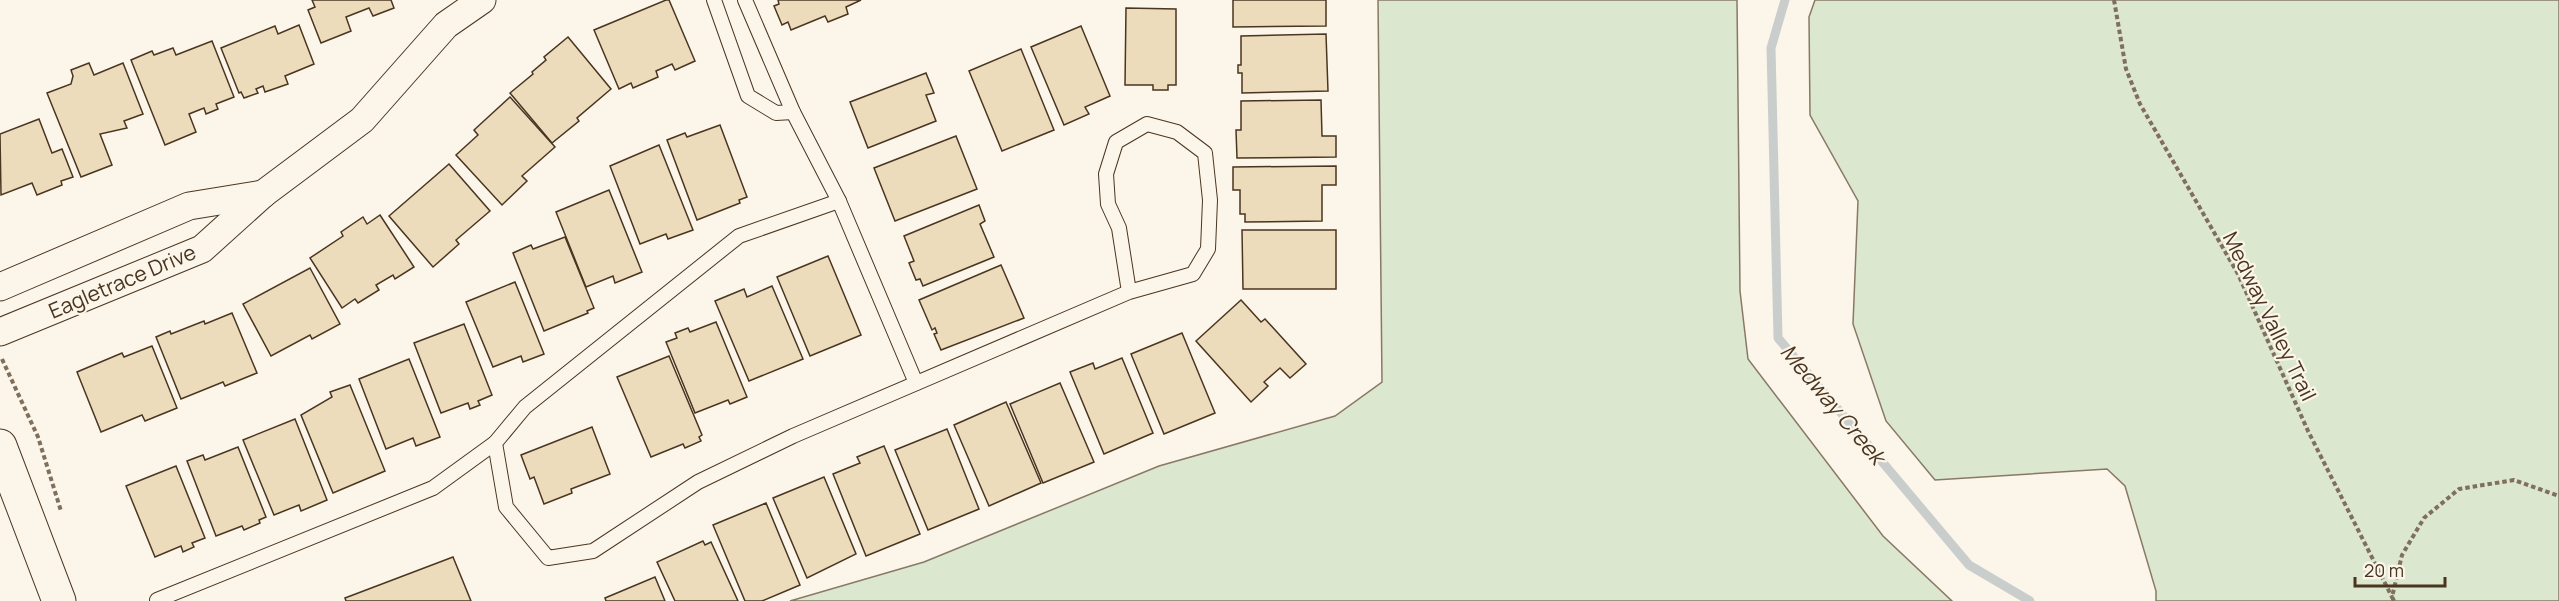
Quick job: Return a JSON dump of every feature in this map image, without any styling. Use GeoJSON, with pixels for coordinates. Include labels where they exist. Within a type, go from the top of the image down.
{"type":"FeatureCollection","features":[{"type":"Feature","properties":{"kind":"main road"},"geometry":{"type":"LineString","coordinates":[[0,446],[59,601]]}},
{"type":"Feature","properties":{"kind":"street","name":"Eagletrace Drive"},"geometry":{"type":"LineString","coordinates":[[0,332],[202,249],[263,194],[362,120],[446,26],[482,0]]}},
{"type":"Feature","properties":{"kind":"street","name":"Eagletrace Drive"},"geometry":{"type":"LineString","coordinates":[[0,287],[189,206],[263,194]]}},
{"type":"Feature","properties":{"kind":"lane"},"geometry":{"type":"LineString","coordinates":[[714,0],[748,96],[776,113],[794,112]]}},
{"type":"Feature","properties":{"kind":"lane"},"geometry":{"type":"LineString","coordinates":[[745,0],[794,112],[839,201],[916,383]]}},
{"type":"Feature","properties":{"kind":"lane"},"geometry":{"type":"LineString","coordinates":[[495,443],[506,507],[548,558],[593,551],[698,482],[793,436],[1129,292],[1193,274],[1208,249],[1210,200],[1205,153],[1177,132],[1147,124],[1116,142],[1106,174],[1108,204],[1119,228],[1129,292]]}},
{"type":"Feature","properties":{"kind":"lane"},"geometry":{"type":"LineString","coordinates":[[157,600],[433,488],[495,443],[525,407],[739,236],[839,201]]}},
{"type":"Feature","properties":{"kind":"path","name":"Medway Valley Trail"},"geometry":{"type":"LineString","coordinates":[[2114,0],[2126,69],[2140,104],[2238,274],[2313,441],[2393,599]]}},
{"type":"Feature","properties":{"kind":"path"},"geometry":{"type":"LineString","coordinates":[[2393,599],[2402,555],[2424,518],[2459,489],[2514,480],[2559,496]]}},
{"type":"Feature","properties":{"kind":"green space"},"geometry":{"type":"Polygon","coordinates":[[[1378,0],[1737,0],[1740,291],[1748,359],[1883,536],[1952,601],[790,601],[924,562],[1159,466],[1335,416],[1382,382],[1378,0]]]}},
{"type":"Feature","properties":{"kind":"green space"},"geometry":{"type":"Polygon","coordinates":[[[1815,0],[2559,0],[2559,601],[2156,601],[2156,591],[2125,486],[2107,469],[1935,480],[1886,421],[1853,324],[1858,201],[1810,115],[1809,17],[1815,0]]]}},
{"type":"Feature","properties":{"kind":"building"},"geometry":{"type":"Polygon","coordinates":[[[312,0],[391,0],[394,8],[373,16],[369,8],[346,17],[351,31],[321,43],[308,10],[315,7],[312,0]]]}},
{"type":"Feature","properties":{"kind":"building"},"geometry":{"type":"Polygon","coordinates":[[[669,0],[695,61],[675,70],[672,64],[656,71],[658,77],[633,88],[631,83],[619,89],[594,30],[669,0]]]}},
{"type":"Feature","properties":{"kind":"building"},"geometry":{"type":"Polygon","coordinates":[[[778,0],[861,0],[846,7],[848,14],[828,22],[825,16],[791,30],[788,22],[782,25],[774,6],[779,4],[778,0]]]}},
{"type":"Feature","properties":{"kind":"building"},"geometry":{"type":"Polygon","coordinates":[[[1233,0],[1326,0],[1326,26],[1233,27],[1233,0]]]}},
{"type":"Feature","properties":{"kind":"building"},"geometry":{"type":"Polygon","coordinates":[[[1126,8],[1176,9],[1176,85],[1168,85],[1168,90],[1153,90],[1153,85],[1125,85],[1126,8]]]}},
{"type":"Feature","properties":{"kind":"building"},"geometry":{"type":"Polygon","coordinates":[[[299,25],[314,64],[285,76],[288,84],[265,92],[263,86],[256,89],[258,93],[244,98],[241,92],[239,93],[221,48],[275,26],[278,34],[299,25]]]}},
{"type":"Feature","properties":{"kind":"building"},"geometry":{"type":"Polygon","coordinates":[[[1081,26],[1110,96],[1085,107],[1089,114],[1064,125],[1031,47],[1081,26]]]}},
{"type":"Feature","properties":{"kind":"building"},"geometry":{"type":"Polygon","coordinates":[[[1326,34],[1328,91],[1242,93],[1242,73],[1238,73],[1238,65],[1241,65],[1241,36],[1326,34]]]}},
{"type":"Feature","properties":{"kind":"building"},"geometry":{"type":"Polygon","coordinates":[[[568,37],[611,89],[577,118],[579,121],[552,143],[510,93],[533,74],[532,72],[546,60],[544,57],[568,37]]]}},
{"type":"Feature","properties":{"kind":"building"},"geometry":{"type":"Polygon","coordinates":[[[212,41],[234,97],[216,104],[218,109],[206,114],[204,108],[189,114],[196,132],[165,145],[131,60],[152,51],[154,55],[173,48],[176,55],[212,41]]]}},
{"type":"Feature","properties":{"kind":"building"},"geometry":{"type":"Polygon","coordinates":[[[1021,49],[1054,130],[1002,151],[969,71],[1021,49]]]}},
{"type":"Feature","properties":{"kind":"building"},"geometry":{"type":"Polygon","coordinates":[[[89,63],[94,75],[123,63],[143,114],[124,121],[127,128],[100,134],[112,165],[81,177],[47,93],[71,84],[73,76],[71,70],[89,63]]]}},
{"type":"Feature","properties":{"kind":"building"},"geometry":{"type":"Polygon","coordinates":[[[926,73],[934,93],[926,95],[936,121],[868,148],[850,102],[926,73]]]}},
{"type":"Feature","properties":{"kind":"building"},"geometry":{"type":"Polygon","coordinates":[[[510,97],[555,147],[522,176],[527,181],[502,205],[456,155],[478,135],[474,130],[510,97]]]}},
{"type":"Feature","properties":{"kind":"building"},"geometry":{"type":"Polygon","coordinates":[[[1321,100],[1322,136],[1336,136],[1336,157],[1237,158],[1236,130],[1241,130],[1241,101],[1321,100]]]}},
{"type":"Feature","properties":{"kind":"building"},"geometry":{"type":"Polygon","coordinates":[[[39,119],[52,153],[62,149],[73,177],[61,181],[62,185],[37,195],[32,183],[1,195],[0,134],[39,119]]]}},
{"type":"Feature","properties":{"kind":"building"},"geometry":{"type":"Polygon","coordinates":[[[720,125],[747,197],[739,200],[740,203],[697,220],[667,140],[685,133],[687,137],[720,125]]]}},
{"type":"Feature","properties":{"kind":"building"},"geometry":{"type":"Polygon","coordinates":[[[956,136],[977,189],[895,221],[874,168],[956,136]]]}},
{"type":"Feature","properties":{"kind":"building"},"geometry":{"type":"Polygon","coordinates":[[[659,145],[693,230],[668,239],[666,234],[640,244],[610,166],[659,145]]]}},
{"type":"Feature","properties":{"kind":"building"},"geometry":{"type":"Polygon","coordinates":[[[449,164],[490,211],[456,240],[459,244],[433,267],[389,216],[449,164]]]}},
{"type":"Feature","properties":{"kind":"building"},"geometry":{"type":"Polygon","coordinates":[[[1336,166],[1336,185],[1322,185],[1322,221],[1245,222],[1245,214],[1240,214],[1240,190],[1233,190],[1233,167],[1336,166]]]}},
{"type":"Feature","properties":{"kind":"building"},"geometry":{"type":"Polygon","coordinates":[[[609,190],[642,272],[615,283],[613,276],[586,287],[556,212],[609,190]]]}},
{"type":"Feature","properties":{"kind":"building"},"geometry":{"type":"Polygon","coordinates":[[[979,205],[985,221],[980,224],[994,257],[923,286],[920,279],[916,280],[909,263],[914,261],[904,236],[979,205]]]}},
{"type":"Feature","properties":{"kind":"building"},"geometry":{"type":"Polygon","coordinates":[[[380,215],[414,267],[395,279],[393,275],[376,285],[379,290],[358,303],[355,299],[342,308],[310,258],[343,236],[341,232],[363,217],[367,224],[380,215]]]}},
{"type":"Feature","properties":{"kind":"building"},"geometry":{"type":"Polygon","coordinates":[[[1242,230],[1336,230],[1336,289],[1243,289],[1242,230]]]}},
{"type":"Feature","properties":{"kind":"building"},"geometry":{"type":"Polygon","coordinates":[[[565,237],[594,308],[587,311],[588,313],[544,331],[513,253],[531,245],[533,249],[565,237]]]}},
{"type":"Feature","properties":{"kind":"building"},"geometry":{"type":"Polygon","coordinates":[[[828,256],[861,335],[810,356],[777,277],[828,256]]]}},
{"type":"Feature","properties":{"kind":"building"},"geometry":{"type":"Polygon","coordinates":[[[1001,265],[1024,318],[941,350],[934,334],[937,333],[935,328],[932,330],[919,300],[1001,265]]]}},
{"type":"Feature","properties":{"kind":"building"},"geometry":{"type":"Polygon","coordinates":[[[310,268],[340,324],[312,339],[310,335],[271,356],[243,304],[310,268]]]}},
{"type":"Feature","properties":{"kind":"building"},"geometry":{"type":"Polygon","coordinates":[[[515,282],[544,354],[523,362],[521,356],[493,367],[466,302],[515,282]]]}},
{"type":"Feature","properties":{"kind":"building"},"geometry":{"type":"Polygon","coordinates":[[[772,286],[803,359],[749,381],[715,301],[744,289],[747,297],[772,286]]]}},
{"type":"Feature","properties":{"kind":"building"},"geometry":{"type":"Polygon","coordinates":[[[1241,300],[1261,322],[1265,319],[1306,364],[1290,378],[1280,368],[1264,382],[1268,386],[1251,402],[1196,341],[1241,300]]]}},
{"type":"Feature","properties":{"kind":"building"},"geometry":{"type":"Polygon","coordinates":[[[232,313],[257,373],[225,386],[223,382],[181,399],[156,337],[170,331],[171,334],[204,321],[205,324],[232,313]]]}},
{"type":"Feature","properties":{"kind":"building"},"geometry":{"type":"Polygon","coordinates":[[[716,322],[747,397],[730,404],[728,400],[695,413],[666,342],[677,338],[675,333],[688,328],[690,332],[716,322]]]}},
{"type":"Feature","properties":{"kind":"building"},"geometry":{"type":"Polygon","coordinates":[[[464,324],[492,395],[478,401],[480,405],[470,409],[468,403],[441,413],[414,343],[464,324]]]}},
{"type":"Feature","properties":{"kind":"building"},"geometry":{"type":"Polygon","coordinates":[[[1182,333],[1215,413],[1164,434],[1131,354],[1182,333]]]}},
{"type":"Feature","properties":{"kind":"building"},"geometry":{"type":"Polygon","coordinates":[[[152,346],[177,408],[145,421],[142,415],[101,432],[77,372],[122,353],[124,357],[152,346]]]}},
{"type":"Feature","properties":{"kind":"building"},"geometry":{"type":"Polygon","coordinates":[[[669,356],[702,435],[699,437],[701,441],[685,448],[683,444],[651,457],[617,377],[669,356]]]}},
{"type":"Feature","properties":{"kind":"building"},"geometry":{"type":"Polygon","coordinates":[[[1122,358],[1153,433],[1104,454],[1070,372],[1093,363],[1095,369],[1122,358]]]}},
{"type":"Feature","properties":{"kind":"building"},"geometry":{"type":"Polygon","coordinates":[[[409,359],[440,437],[416,446],[413,438],[386,449],[359,379],[409,359]]]}},
{"type":"Feature","properties":{"kind":"building"},"geometry":{"type":"Polygon","coordinates":[[[1060,383],[1094,462],[1043,483],[1010,404],[1060,383]]]}},
{"type":"Feature","properties":{"kind":"building"},"geometry":{"type":"Polygon","coordinates":[[[350,385],[385,471],[333,493],[301,415],[332,397],[330,392],[350,385]]]}},
{"type":"Feature","properties":{"kind":"building"},"geometry":{"type":"Polygon","coordinates":[[[1006,402],[1041,483],[989,506],[954,425],[1006,402]]]}},
{"type":"Feature","properties":{"kind":"building"},"geometry":{"type":"Polygon","coordinates":[[[295,419],[327,500],[301,511],[299,505],[274,515],[243,440],[295,419]]]}},
{"type":"Feature","properties":{"kind":"building"},"geometry":{"type":"Polygon","coordinates":[[[592,427],[610,474],[571,489],[572,493],[544,504],[534,477],[530,479],[521,455],[592,427]]]}},
{"type":"Feature","properties":{"kind":"building"},"geometry":{"type":"Polygon","coordinates":[[[947,429],[979,509],[928,530],[895,450],[947,429]]]}},
{"type":"Feature","properties":{"kind":"building"},"geometry":{"type":"Polygon","coordinates":[[[884,446],[920,534],[866,556],[833,474],[860,463],[857,457],[884,446]]]}},
{"type":"Feature","properties":{"kind":"building"},"geometry":{"type":"Polygon","coordinates":[[[238,447],[266,517],[259,520],[260,523],[244,530],[242,526],[216,536],[187,461],[203,455],[205,460],[238,447]]]}},
{"type":"Feature","properties":{"kind":"building"},"geometry":{"type":"Polygon","coordinates":[[[176,466],[205,538],[192,543],[194,547],[183,552],[181,546],[155,557],[126,486],[176,466]]]}},
{"type":"Feature","properties":{"kind":"building"},"geometry":{"type":"Polygon","coordinates":[[[824,477],[856,554],[807,578],[773,498],[824,477]]]}},
{"type":"Feature","properties":{"kind":"building"},"geometry":{"type":"Polygon","coordinates":[[[766,503],[800,585],[762,601],[745,601],[713,525],[766,503]]]}},
{"type":"Feature","properties":{"kind":"building"},"geometry":{"type":"Polygon","coordinates":[[[703,541],[705,545],[711,542],[738,601],[675,601],[657,562],[703,541]]]}},
{"type":"Feature","properties":{"kind":"building"},"geometry":{"type":"Polygon","coordinates":[[[453,557],[471,601],[346,601],[345,598],[453,557]]]}},
{"type":"Feature","properties":{"kind":"building"},"geometry":{"type":"Polygon","coordinates":[[[655,577],[665,601],[606,601],[605,598],[655,577]]]}},
{"type":"Feature","properties":{"kind":"waterway","name":"Medway Creek"},"geometry":{"type":"LineString","coordinates":[[1785,0],[1771,48],[1778,338],[1969,565],[2030,601]]}}]}
